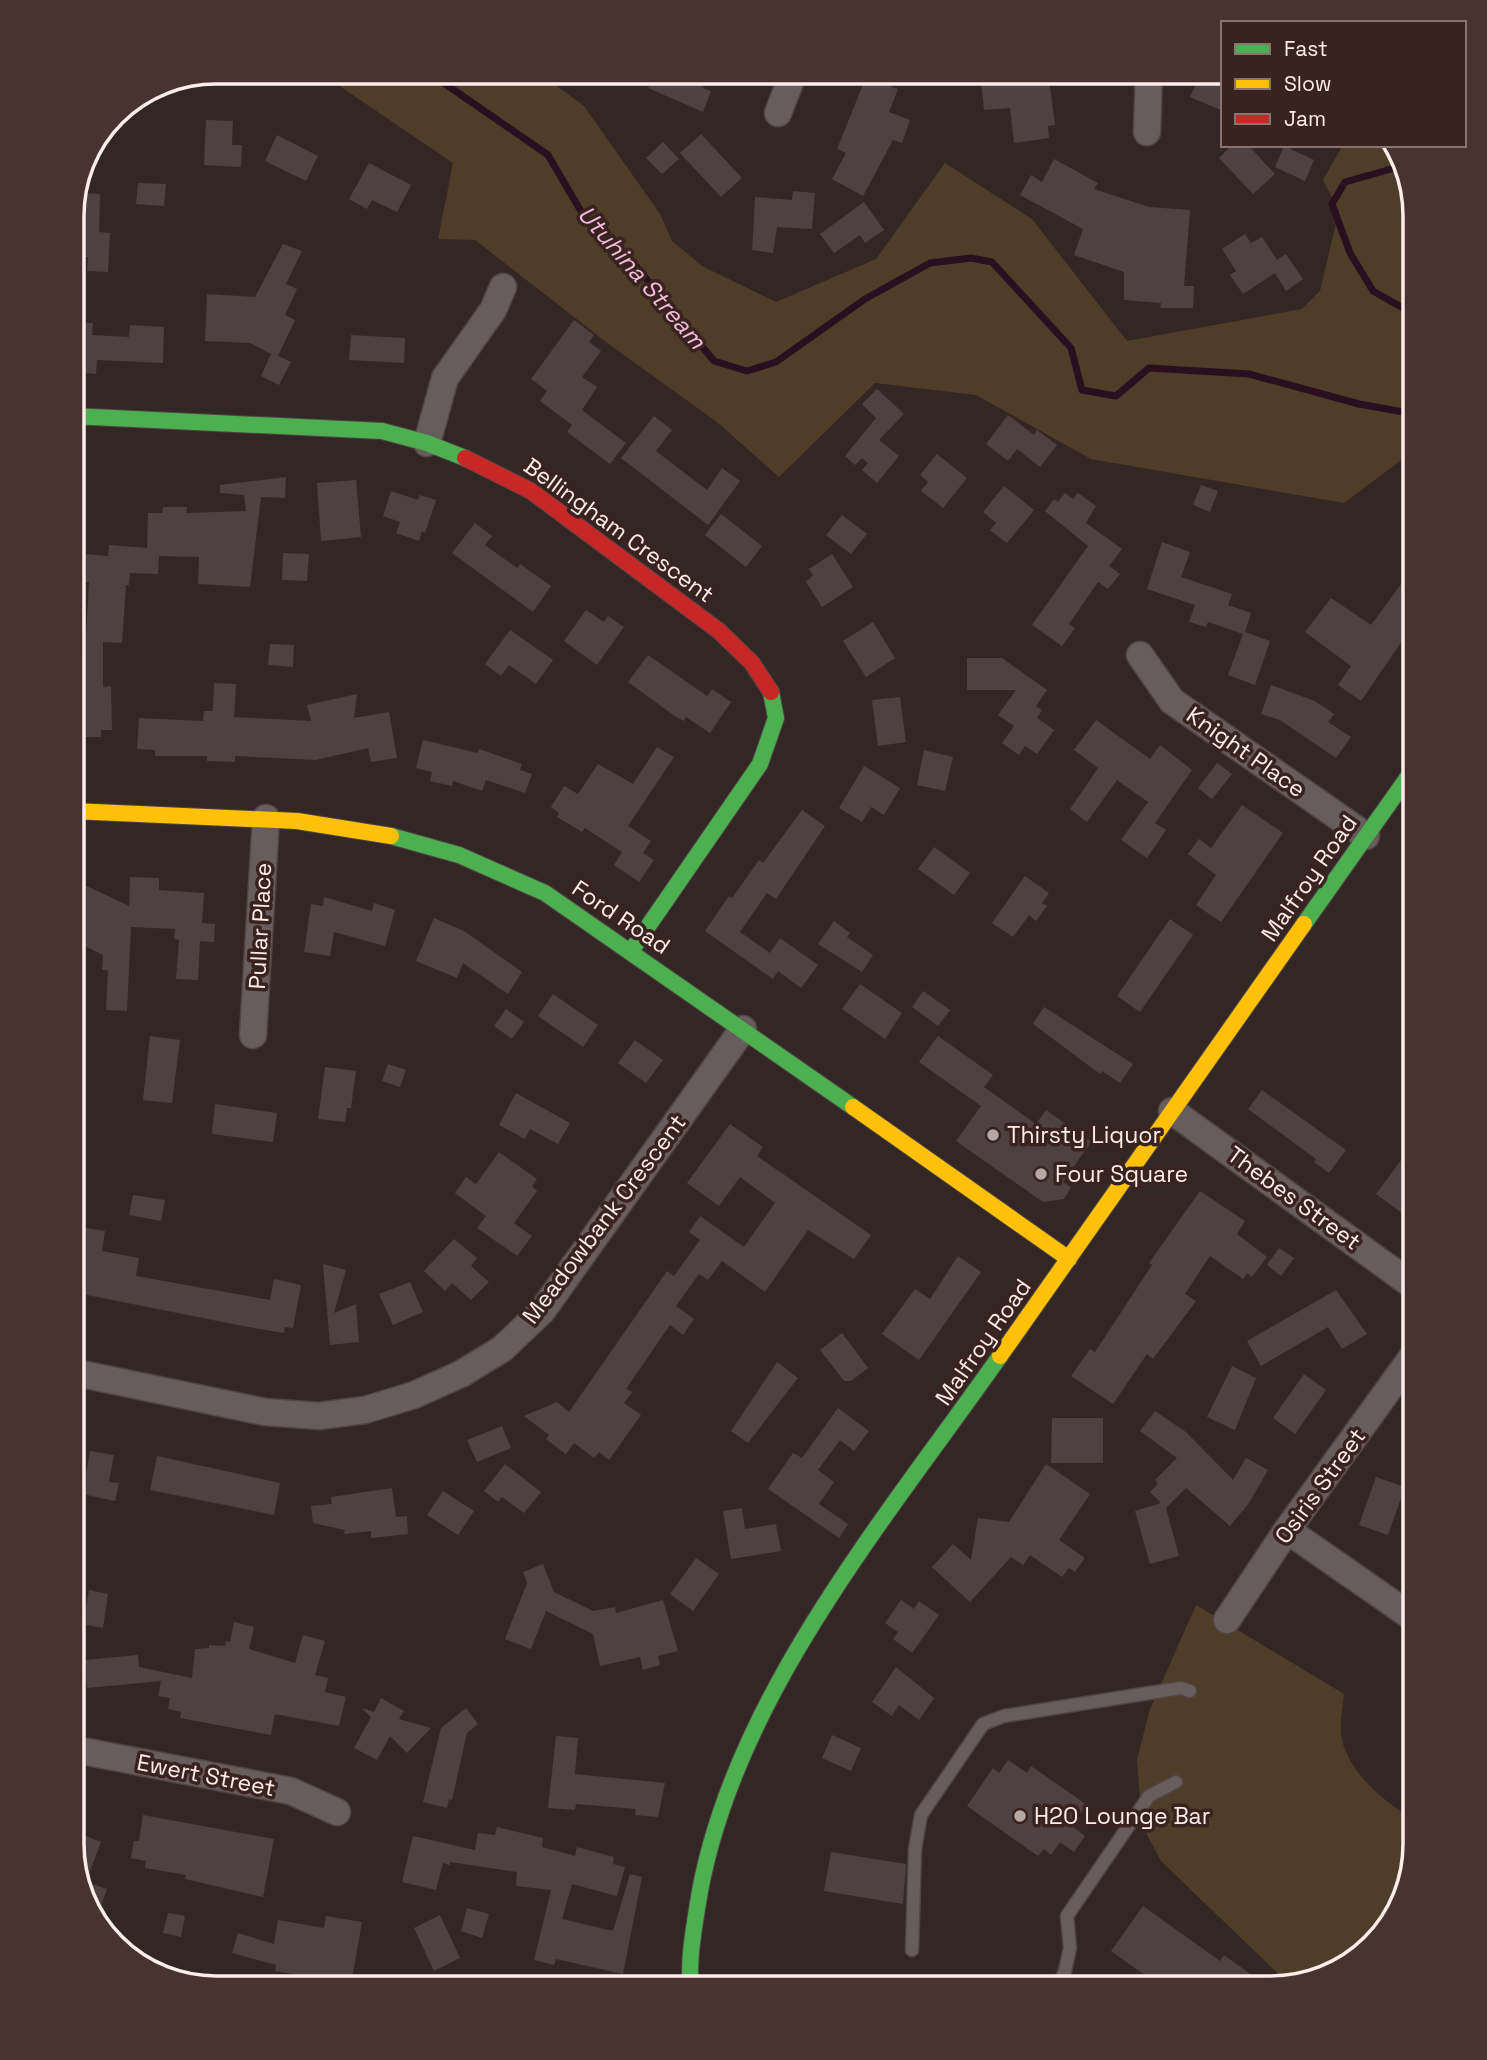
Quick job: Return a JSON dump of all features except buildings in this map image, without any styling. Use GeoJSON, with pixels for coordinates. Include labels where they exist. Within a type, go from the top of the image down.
{"type":"FeatureCollection","features":[{"type":"Feature","properties":{"kind":"street"},"geometry":{"type":"LineString","coordinates":[[778,113],[789,84]]}},
{"type":"Feature","properties":{"kind":"street"},"geometry":{"type":"LineString","coordinates":[[1147,132],[1149,84]]}},
{"type":"Feature","properties":{"kind":"street"},"geometry":{"type":"LineString","coordinates":[[427,443],[445,378],[493,310],[503,287]]}},
{"type":"Feature","properties":{"kind":"street","name":"Bellingham Crescent"},"geometry":{"type":"LineString","coordinates":[[84,416],[382,431],[427,443],[485,466],[531,491],[719,631],[748,657],[763,677],[775,704],[775,731],[760,764],[631,951]]}},
{"type":"Feature","properties":{"kind":"street","name":"Knight Place"},"geometry":{"type":"LineString","coordinates":[[1139,655],[1172,701],[1366,836]]}},
{"type":"Feature","properties":{"kind":"street","name":"Malfroy Road"},"geometry":{"type":"LineString","coordinates":[[689,1976],[696,1910],[725,1797],[755,1723],[780,1676],[822,1609],[1403,784]]}},
{"type":"Feature","properties":{"kind":"street","name":"Ford Road"},"geometry":{"type":"LineString","coordinates":[[84,811],[266,818],[367,828],[464,856],[517,878],[558,901],[631,951],[1069,1259]]}},
{"type":"Feature","properties":{"kind":"street","name":"Pullar Place"},"geometry":{"type":"LineString","coordinates":[[253,1035],[266,818]]}},
{"type":"Feature","properties":{"kind":"street","name":"Meadowbank Crescent"},"geometry":{"type":"LineString","coordinates":[[84,1374],[265,1412],[319,1416],[365,1410],[414,1395],[461,1374],[502,1349],[542,1311],[743,1029]]}},
{"type":"Feature","properties":{"kind":"street","name":"Thebes Street"},"geometry":{"type":"LineString","coordinates":[[1172,1111],[1403,1278]]}},
{"type":"Feature","properties":{"kind":"street","name":"Osiris Street"},"geometry":{"type":"LineString","coordinates":[[1227,1620],[1287,1530],[1403,1370]]}},
{"type":"Feature","properties":{"kind":"street"},"geometry":{"type":"LineString","coordinates":[[1287,1530],[1403,1611]]}},
{"type":"Feature","properties":{"kind":"street","name":"Ewert Street"},"geometry":{"type":"LineString","coordinates":[[84,1751],[291,1791],[337,1812]]}},
{"type":"Feature","properties":{"kind":"lane"},"geometry":{"type":"LineString","coordinates":[[912,1950],[915,1849],[921,1815],[984,1724],[1003,1716],[1181,1688],[1190,1691]]}},
{"type":"Feature","properties":{"kind":"lane"},"geometry":{"type":"LineString","coordinates":[[1062,1976],[1070,1948],[1067,1916],[1149,1796],[1176,1782]]}},
{"type":"Feature","properties":{"kind":"shaded area"},"geometry":{"type":"Polygon","coordinates":[[[337,84],[554,84],[584,106],[660,214],[672,241],[702,266],[776,302],[876,259],[945,163],[1032,219],[1127,341],[1302,309],[1320,291],[1339,211],[1323,180],[1342,147],[1383,147],[1393,165],[1402,199],[1403,459],[1344,503],[1091,459],[976,395],[875,383],[779,477],[717,422],[610,345],[475,240],[438,239],[453,163],[337,84]]]}},
{"type":"Feature","properties":{"kind":"shaded area"},"geometry":{"type":"Polygon","coordinates":[[[1196,1605],[1344,1694],[1341,1733],[1350,1760],[1358,1773],[1379,1795],[1403,1812],[1402,1861],[1393,1895],[1376,1924],[1351,1949],[1322,1966],[1305,1972],[1280,1975],[1161,1861],[1142,1825],[1137,1760],[1150,1709],[1196,1605]]]}},
{"type":"Feature","properties":{"kind":"waterway","name":"Utuhina Stream"},"geometry":{"type":"LineString","coordinates":[[445,84],[548,155],[585,218],[634,264],[714,361],[747,371],[776,362],[865,299],[930,263],[971,258],[992,262],[1071,348],[1082,390],[1116,396],[1149,368],[1249,374],[1359,404],[1403,412]]}},
{"type":"Feature","properties":{"kind":"waterway","name":"Utuhina Stream"},"geometry":{"type":"LineString","coordinates":[[1394,168],[1345,182],[1332,204],[1350,253],[1373,291],[1403,308]]}},
{"type":"Feature","properties":{"kind":"traffic: fast"},"geometry":{"type":"LineString","coordinates":[[84,417],[382,431],[427,443],[465,458]]}},
{"type":"Feature","properties":{"kind":"traffic: fast"},"geometry":{"type":"LineString","coordinates":[[631,951],[760,764],[776,718],[771,692]]}},
{"type":"Feature","properties":{"kind":"traffic: fast"},"geometry":{"type":"LineString","coordinates":[[1304,924],[1403,784]]}},
{"type":"Feature","properties":{"kind":"traffic: fast"},"geometry":{"type":"LineString","coordinates":[[391,836],[459,855],[545,893],[853,1107]]}},
{"type":"Feature","properties":{"kind":"traffic: fast"},"geometry":{"type":"LineString","coordinates":[[690,1976],[697,1909],[714,1833],[741,1760],[776,1688],[862,1549],[1000,1356]]}},
{"type":"Feature","properties":{"kind":"traffic: slow"},"geometry":{"type":"LineString","coordinates":[[84,812],[297,821],[391,836]]}},
{"type":"Feature","properties":{"kind":"traffic: slow"},"geometry":{"type":"LineString","coordinates":[[1000,1356],[1304,924]]}},
{"type":"Feature","properties":{"kind":"traffic: slow"},"geometry":{"type":"LineString","coordinates":[[853,1107],[1069,1259]]}},
{"type":"Feature","properties":{"kind":"traffic: jam"},"geometry":{"type":"LineString","coordinates":[[465,458],[531,491],[719,631],[752,663],[771,692]]}},
{"type":"Feature","properties":{"kind":"place","name":"Thirsty Liquor"},"geometry":{"type":"Point","coordinates":[993,1135]}},
{"type":"Feature","properties":{"kind":"place","name":"Four Square"},"geometry":{"type":"Point","coordinates":[1041,1174]}},
{"type":"Feature","properties":{"kind":"place","name":"H2O Lounge Bar"},"geometry":{"type":"Point","coordinates":[1020,1816]}}]}
